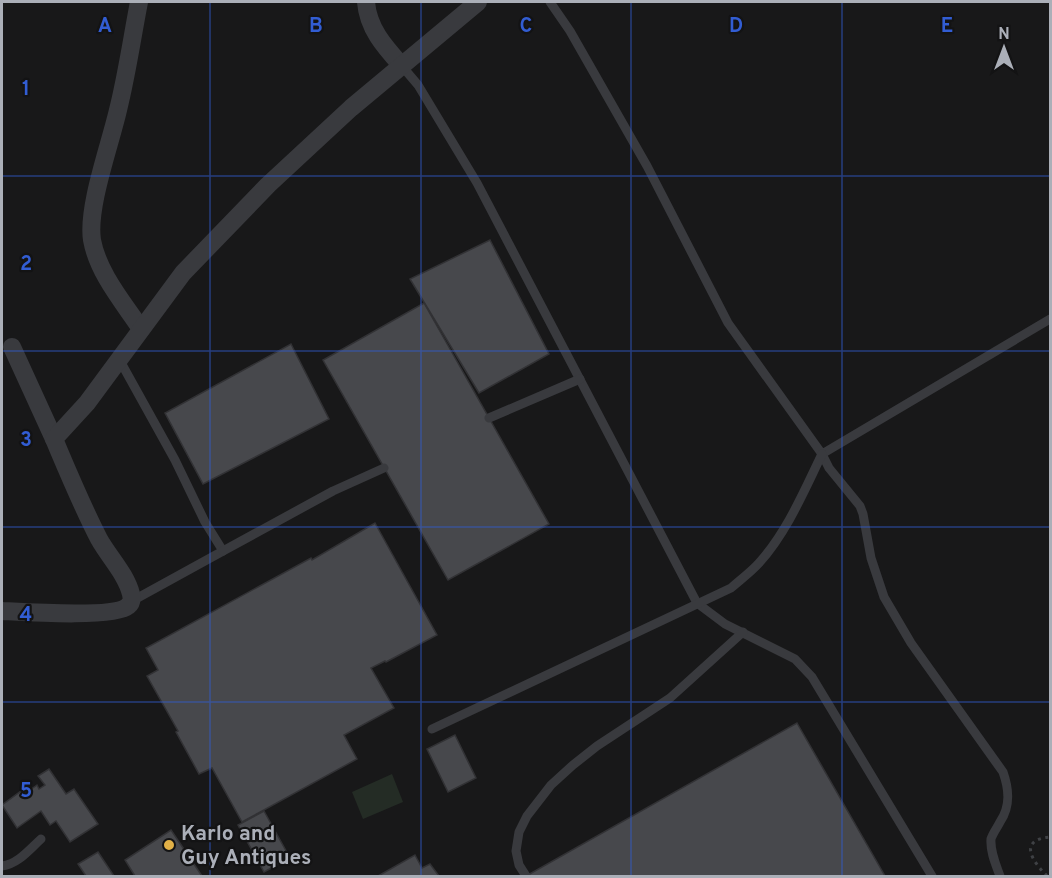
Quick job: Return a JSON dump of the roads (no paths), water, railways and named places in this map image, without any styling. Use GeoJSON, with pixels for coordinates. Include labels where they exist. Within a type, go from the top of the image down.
{"type":"FeatureCollection","features":[{"type":"Feature","properties":{"kind":"street"},"geometry":{"type":"LineString","coordinates":[[139,2],[119,108],[95,203],[92,230],[95,250],[104,270],[141,329]]}},
{"type":"Feature","properties":{"kind":"street"},"geometry":{"type":"LineString","coordinates":[[366,2],[368,17],[377,36],[401,65]]}},
{"type":"Feature","properties":{"kind":"street"},"geometry":{"type":"LineString","coordinates":[[54,439],[87,404],[183,273],[268,185],[351,108],[478,2]]}},
{"type":"Feature","properties":{"kind":"street"},"geometry":{"type":"LineString","coordinates":[[2,611],[112,612],[125,609],[132,601],[126,582],[100,540],[12,347]]}},
{"type":"Feature","properties":{"kind":"lane"},"geometry":{"type":"LineString","coordinates":[[550,2],[570,31],[647,166],[728,323],[822,454],[829,468],[860,506],[871,558],[884,597],[911,643],[1003,772],[1009,789],[1007,805],[992,839],[992,852],[1000,876]]}},
{"type":"Feature","properties":{"kind":"lane"},"geometry":{"type":"LineString","coordinates":[[401,65],[418,85],[477,183],[698,603],[725,624],[795,659],[812,677],[932,876]]}},
{"type":"Feature","properties":{"kind":"lane"},"geometry":{"type":"LineString","coordinates":[[432,729],[731,588],[759,564],[780,535],[822,454],[1050,319]]}},
{"type":"Feature","properties":{"kind":"lane"},"geometry":{"type":"LineString","coordinates":[[119,359],[175,460],[205,522],[223,550]]}},
{"type":"Feature","properties":{"kind":"lane"},"geometry":{"type":"LineString","coordinates":[[489,418],[580,379]]}},
{"type":"Feature","properties":{"kind":"lane"},"geometry":{"type":"LineString","coordinates":[[132,601],[333,491],[384,468]]}},
{"type":"Feature","properties":{"kind":"lane"},"geometry":{"type":"LineString","coordinates":[[526,876],[519,865],[516,851],[519,832],[527,816],[551,785],[597,746],[670,698],[743,632]]}},
{"type":"Feature","properties":{"kind":"lane"},"geometry":{"type":"LineString","coordinates":[[2,867],[19,860],[41,839]]}},
{"type":"Feature","properties":{"kind":"place","name":"Karlo and Guy Antiques"},"geometry":{"type":"Point","coordinates":[169,845]}}]}
